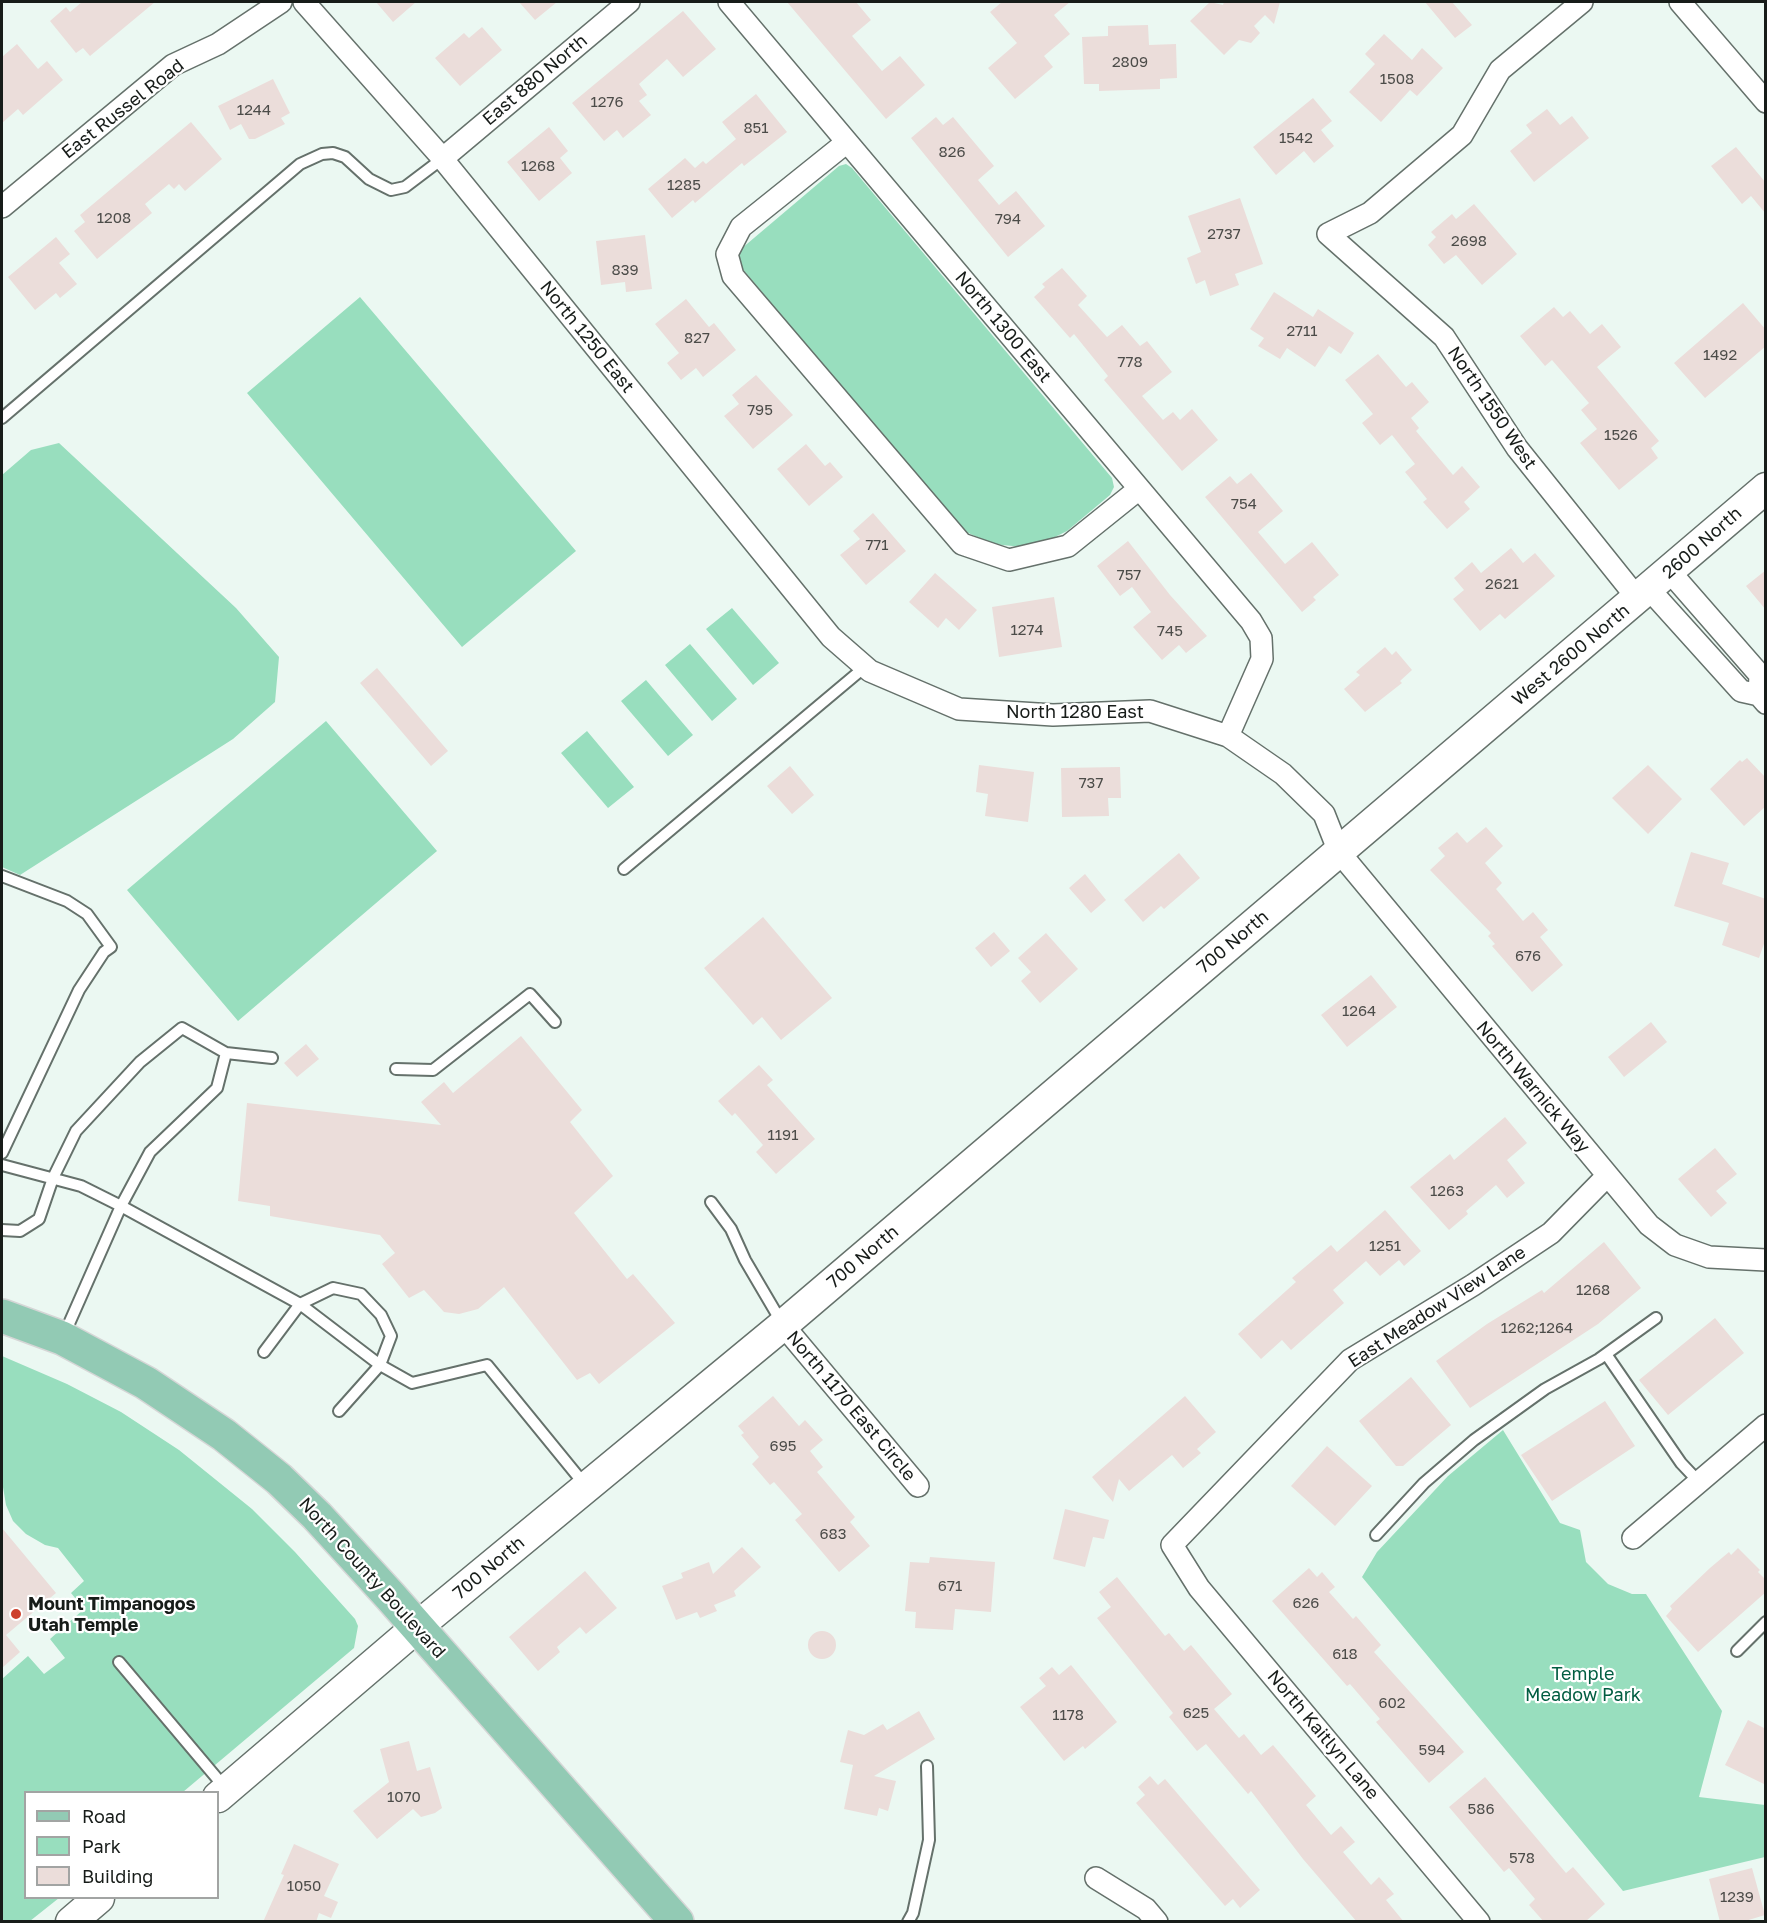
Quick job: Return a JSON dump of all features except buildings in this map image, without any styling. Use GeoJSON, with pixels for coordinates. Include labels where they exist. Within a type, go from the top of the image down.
{"type":"FeatureCollection","features":[{"type":"Feature","properties":{"kind":"main road","name":"North County Boulevard"},"geometry":{"type":"LineString","coordinates":[[2,1316],[62,1338],[146,1383],[224,1435],[279,1479],[317,1516],[417,1627],[677,1922]]}},
{"type":"Feature","properties":{"kind":"street","name":"East Russel Road"},"geometry":{"type":"LineString","coordinates":[[2,207],[173,65],[218,44],[281,2]]}},
{"type":"Feature","properties":{"kind":"street","name":"North 1250 East"},"geometry":{"type":"LineString","coordinates":[[304,2],[442,159],[831,637],[868,669]]}},
{"type":"Feature","properties":{"kind":"street","name":"East 880 North"},"geometry":{"type":"LineString","coordinates":[[442,159],[629,2]]}},
{"type":"Feature","properties":{"kind":"street","name":"North 1300 East"},"geometry":{"type":"LineString","coordinates":[[729,2],[1251,621],[1261,638],[1262,659],[1228,736]]}},
{"type":"Feature","properties":{"kind":"street","name":"North 1550 West"},"geometry":{"type":"LineString","coordinates":[[1582,2],[1500,70],[1462,135],[1370,213],[1328,234],[1444,337],[1517,448],[1652,586],[1760,675],[1762,699]]}},
{"type":"Feature","properties":{"kind":"street"},"geometry":{"type":"LineString","coordinates":[[1680,2],[1766,102]]}},
{"type":"Feature","properties":{"kind":"street"},"geometry":{"type":"LineString","coordinates":[[848,142],[741,228],[727,254],[733,276],[962,544],[1009,560],[1068,546],[1139,489]]}},
{"type":"Feature","properties":{"kind":"street","name":"2600 North"},"geometry":{"type":"LineString","coordinates":[[1652,586],[1766,488]]}},
{"type":"Feature","properties":{"kind":"street","name":"West 2600 North"},"geometry":{"type":"LineString","coordinates":[[1504,712],[1652,586]]}},
{"type":"Feature","properties":{"kind":"street","name":"North 1280 East"},"geometry":{"type":"LineString","coordinates":[[868,669],[959,709],[1053,715],[1150,711],[1228,736],[1283,774],[1324,814],[1339,852]]}},
{"type":"Feature","properties":{"kind":"street","name":"700 North"},"geometry":{"type":"LineString","coordinates":[[222,1793],[417,1627],[783,1325],[1504,712]]}},
{"type":"Feature","properties":{"kind":"street","name":"North Warnick Way"},"geometry":{"type":"LineString","coordinates":[[1339,852],[1649,1225],[1675,1245],[1709,1257],[1766,1260]]}},
{"type":"Feature","properties":{"kind":"street","name":"East Meadow View Lane"},"geometry":{"type":"LineString","coordinates":[[1172,1545],[1350,1360],[1473,1285],[1551,1233],[1607,1176]]}},
{"type":"Feature","properties":{"kind":"street","name":"North 1170 East Circle"},"geometry":{"type":"LineString","coordinates":[[783,1325],[918,1486]]}},
{"type":"Feature","properties":{"kind":"street"},"geometry":{"type":"LineString","coordinates":[[1632,1538],[1766,1425]]}},
{"type":"Feature","properties":{"kind":"street","name":"North Kaitlyn Lane"},"geometry":{"type":"LineString","coordinates":[[1172,1545],[1199,1588],[1479,1922]]}},
{"type":"Feature","properties":{"kind":"street"},"geometry":{"type":"LineString","coordinates":[[1096,1878],[1146,1909],[1157,1922]]}},
{"type":"Feature","properties":{"kind":"street"},"geometry":{"type":"LineString","coordinates":[[71,1922],[98,1899]]}},
{"type":"Feature","properties":{"kind":"lane"},"geometry":{"type":"LineString","coordinates":[[2,418],[300,164],[322,154],[333,153],[345,157],[369,179],[391,190],[405,187],[442,159]]}},
{"type":"Feature","properties":{"kind":"lane"},"geometry":{"type":"LineString","coordinates":[[624,869],[868,669]]}},
{"type":"Feature","properties":{"kind":"lane"},"geometry":{"type":"LineString","coordinates":[[2,876],[67,901],[87,914],[111,947],[79,990],[2,1154]]}},
{"type":"Feature","properties":{"kind":"lane"},"geometry":{"type":"LineString","coordinates":[[396,1069],[433,1070],[530,994],[555,1022]]}},
{"type":"Feature","properties":{"kind":"lane"},"geometry":{"type":"LineString","coordinates":[[2,1230],[20,1231],[39,1219],[53,1178],[76,1131],[140,1062],[182,1028],[226,1053],[272,1058]]}},
{"type":"Feature","properties":{"kind":"lane"},"geometry":{"type":"LineString","coordinates":[[62,1338],[121,1206],[150,1152],[218,1088],[226,1053]]}},
{"type":"Feature","properties":{"kind":"lane"},"geometry":{"type":"LineString","coordinates":[[2,1165],[81,1186],[121,1206],[300,1304],[380,1365],[412,1383],[487,1365],[587,1487]]}},
{"type":"Feature","properties":{"kind":"lane"},"geometry":{"type":"LineString","coordinates":[[711,1203],[731,1229],[745,1260],[783,1325]]}},
{"type":"Feature","properties":{"kind":"lane"},"geometry":{"type":"LineString","coordinates":[[264,1352],[300,1304],[333,1288],[362,1294],[381,1315],[391,1336],[380,1365],[339,1412]]}},
{"type":"Feature","properties":{"kind":"lane"},"geometry":{"type":"LineString","coordinates":[[1376,1535],[1424,1483],[1474,1440],[1545,1389],[1606,1354],[1656,1318]]}},
{"type":"Feature","properties":{"kind":"lane"},"geometry":{"type":"LineString","coordinates":[[1606,1354],[1681,1463],[1698,1481]]}},
{"type":"Feature","properties":{"kind":"lane"},"geometry":{"type":"LineString","coordinates":[[1737,1651],[1766,1622]]}},
{"type":"Feature","properties":{"kind":"lane"},"geometry":{"type":"LineString","coordinates":[[119,1662],[222,1793]]}},
{"type":"Feature","properties":{"kind":"lane"},"geometry":{"type":"LineString","coordinates":[[908,1922],[914,1912],[929,1840],[927,1766]]}},
{"type":"Feature","properties":{"kind":"green space"},"geometry":{"type":"Polygon","coordinates":[[[846,164],[852,168],[1112,478],[1114,487],[1110,495],[1067,531],[1047,541],[1022,547],[993,544],[966,532],[947,514],[741,267],[738,258],[741,249],[839,166],[846,164]]]}},
{"type":"Feature","properties":{"kind":"green space"},"geometry":{"type":"Polygon","coordinates":[[[360,297],[576,551],[462,647],[247,393],[360,297]]]}},
{"type":"Feature","properties":{"kind":"green space"},"geometry":{"type":"Polygon","coordinates":[[[59,443],[236,608],[279,657],[275,702],[233,739],[20,875],[2,867],[2,475],[31,450],[59,443]]]}},
{"type":"Feature","properties":{"kind":"green space"},"geometry":{"type":"Polygon","coordinates":[[[732,608],[779,663],[753,685],[706,629],[732,608]]]}},
{"type":"Feature","properties":{"kind":"green space"},"geometry":{"type":"Polygon","coordinates":[[[690,644],[737,699],[712,721],[665,665],[690,644]]]}},
{"type":"Feature","properties":{"kind":"green space"},"geometry":{"type":"Polygon","coordinates":[[[646,680],[693,735],[668,756],[621,701],[646,680]]]}},
{"type":"Feature","properties":{"kind":"green space"},"geometry":{"type":"Polygon","coordinates":[[[326,721],[437,851],[238,1021],[127,890],[326,721]]]}},
{"type":"Feature","properties":{"kind":"green space"},"geometry":{"type":"Polygon","coordinates":[[[587,731],[634,787],[608,808],[561,753],[587,731]]]}},
{"type":"Feature","properties":{"kind":"green space"},"geometry":{"type":"Polygon","coordinates":[[[2,1356],[67,1384],[121,1412],[179,1450],[252,1509],[295,1552],[355,1619],[358,1626],[354,1648],[184,1791],[24,1791],[24,1899],[58,1899],[30,1921],[2,1921],[2,1679],[28,1656],[44,1674],[65,1658],[50,1639],[84,1609],[71,1593],[84,1581],[58,1548],[45,1545],[26,1534],[13,1521],[6,1505],[2,1481],[2,1356]]]}},
{"type":"Feature","properties":{"kind":"green space","name":"Temple Meadow Park"},"geometry":{"type":"Polygon","coordinates":[[[1503,1430],[1560,1523],[1580,1530],[1586,1562],[1608,1584],[1632,1594],[1646,1594],[1722,1711],[1699,1797],[1765,1805],[1765,1857],[1623,1891],[1362,1577],[1377,1552],[1448,1476],[1503,1430]]]}},
{"type":"Feature","properties":{"kind":"place","name":"Mount Timpanogos Utah Temple"},"geometry":{"type":"Point","coordinates":[16,1614]}}]}
